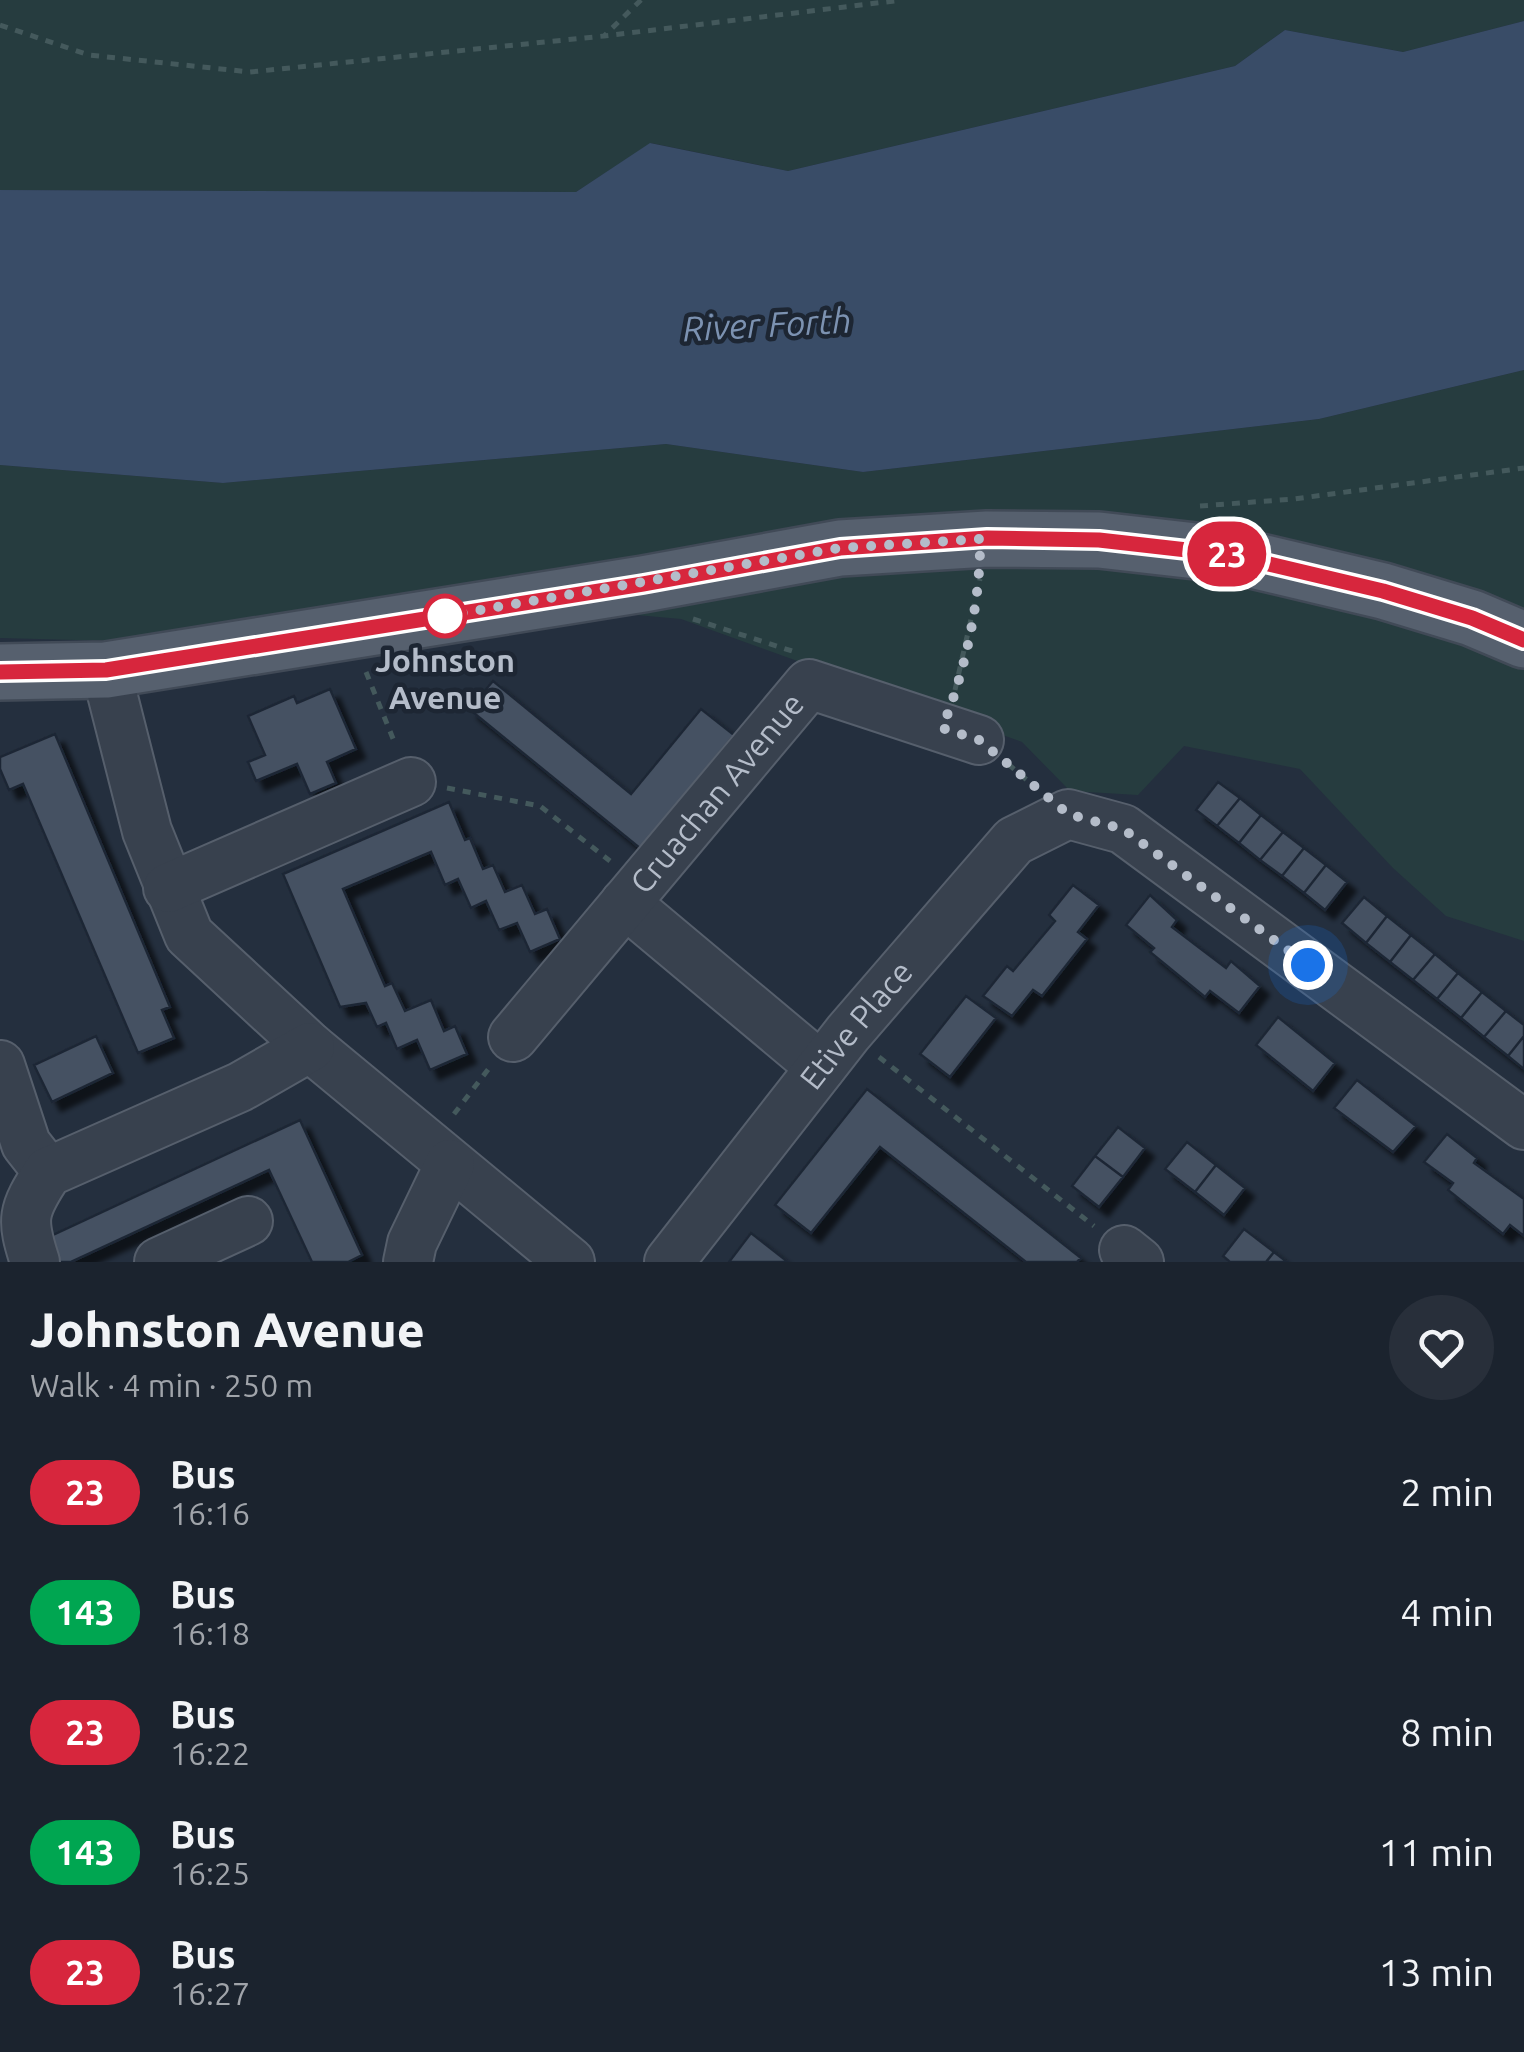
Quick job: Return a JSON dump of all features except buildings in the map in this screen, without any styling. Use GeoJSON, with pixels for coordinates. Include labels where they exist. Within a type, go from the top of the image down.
{"type":"FeatureCollection","features":[{"type":"Feature","properties":{"kind":"main road"},"geometry":{"type":"LineString","coordinates":[[0,672],[106,670],[643,584],[840,548],[980,539],[1099,540],[1231,555],[1383,591],[1472,618],[1524,640]]}},
{"type":"Feature","properties":{"kind":"street"},"geometry":{"type":"LineString","coordinates":[[106,670],[148,832],[189,935],[310,1047],[570,1262]]}},
{"type":"Feature","properties":{"kind":"street","name":"Cruachan Avenue"},"geometry":{"type":"LineString","coordinates":[[513,1037],[809,684],[960,734]]}},
{"type":"Feature","properties":{"kind":"street"},"geometry":{"type":"LineString","coordinates":[[168,888],[411,782]]}},
{"type":"Feature","properties":{"kind":"street"},"geometry":{"type":"LineString","coordinates":[[1068,814],[1123,829],[1524,1125]]}},
{"type":"Feature","properties":{"kind":"street","name":"Etive Place"},"geometry":{"type":"LineString","coordinates":[[670,1262],[835,1050],[1014,841],[1068,814]]}},
{"type":"Feature","properties":{"kind":"street","name":"Cruachan Avenue"},"geometry":{"type":"LineString","coordinates":[[633,894],[835,1050]]}},
{"type":"Feature","properties":{"kind":"street"},"geometry":{"type":"LineString","coordinates":[[36,1262],[23,1226],[31,1196],[48,1172],[240,1087],[310,1047]]}},
{"type":"Feature","properties":{"kind":"street"},"geometry":{"type":"LineString","coordinates":[[0,1064],[26,1144],[48,1172]]}},
{"type":"Feature","properties":{"kind":"street"},"geometry":{"type":"LineString","coordinates":[[408,1262],[440,1156]]}},
{"type":"Feature","properties":{"kind":"street"},"geometry":{"type":"LineString","coordinates":[[159,1262],[248,1222]]}},
{"type":"Feature","properties":{"kind":"path"},"geometry":{"type":"LineString","coordinates":[[604,36],[641,0]]}},
{"type":"Feature","properties":{"kind":"path"},"geometry":{"type":"LineString","coordinates":[[0,25],[89,55],[250,72],[604,36],[902,0]]}},
{"type":"Feature","properties":{"kind":"path"},"geometry":{"type":"LineString","coordinates":[[1188,507],[1294,499],[1524,468]]}},
{"type":"Feature","properties":{"kind":"path"},"geometry":{"type":"LineString","coordinates":[[980,539],[980,578],[952,704],[960,734],[1068,814]]}},
{"type":"Feature","properties":{"kind":"path"},"geometry":{"type":"LineString","coordinates":[[678,614],[806,656]]}},
{"type":"Feature","properties":{"kind":"path"},"geometry":{"type":"LineString","coordinates":[[350,631],[411,782],[540,806],[633,894]]}},
{"type":"Feature","properties":{"kind":"path"},"geometry":{"type":"LineString","coordinates":[[440,1156],[513,1037]]}},
{"type":"Feature","properties":{"kind":"path"},"geometry":{"type":"LineString","coordinates":[[835,1050],[1132,1256]]}},
{"type":"Feature","properties":{"kind":"green space"},"geometry":{"type":"Polygon","coordinates":[[[0,0],[1524,0],[1524,21],[1403,52],[1285,30],[1235,66],[788,171],[651,143],[576,192],[0,190],[0,0]]]}},
{"type":"Feature","properties":{"kind":"green space"},"geometry":{"type":"Polygon","coordinates":[[[1524,370],[1524,941],[1446,916],[1393,868],[1300,769],[1184,746],[1138,795],[1070,791],[1022,742],[681,619],[403,594],[113,641],[0,638],[0,465],[223,483],[666,444],[863,472],[1319,419],[1524,370]]]}},
{"type":"Feature","properties":{"kind":"water","name":"River Forth"},"geometry":{"type":"Polygon","coordinates":[[[1524,21],[1524,370],[1319,419],[863,472],[666,444],[223,483],[0,465],[0,190],[576,192],[650,143],[788,171],[1235,66],[1285,30],[1403,52],[1524,21]]]}},
{"type":"Feature","properties":{"kind":"bus line","name":"23"},"geometry":{"type":"LineString","coordinates":[[0,672],[106,670],[643,584],[840,548],[987,538],[1099,540],[1231,555],[1383,591],[1472,618],[1524,640]]}},
{"type":"Feature","properties":{"kind":"place","name":"Johnston Avenue"},"geometry":{"type":"Point","coordinates":[445,616]}},
{"type":"Feature","properties":{"kind":"route"},"geometry":{"type":"LineString","coordinates":[[445,616],[840,548],[980,539],[980,578],[952,704],[942,728],[979,740],[1068,814],[1123,829],[1308,965]]}}]}
